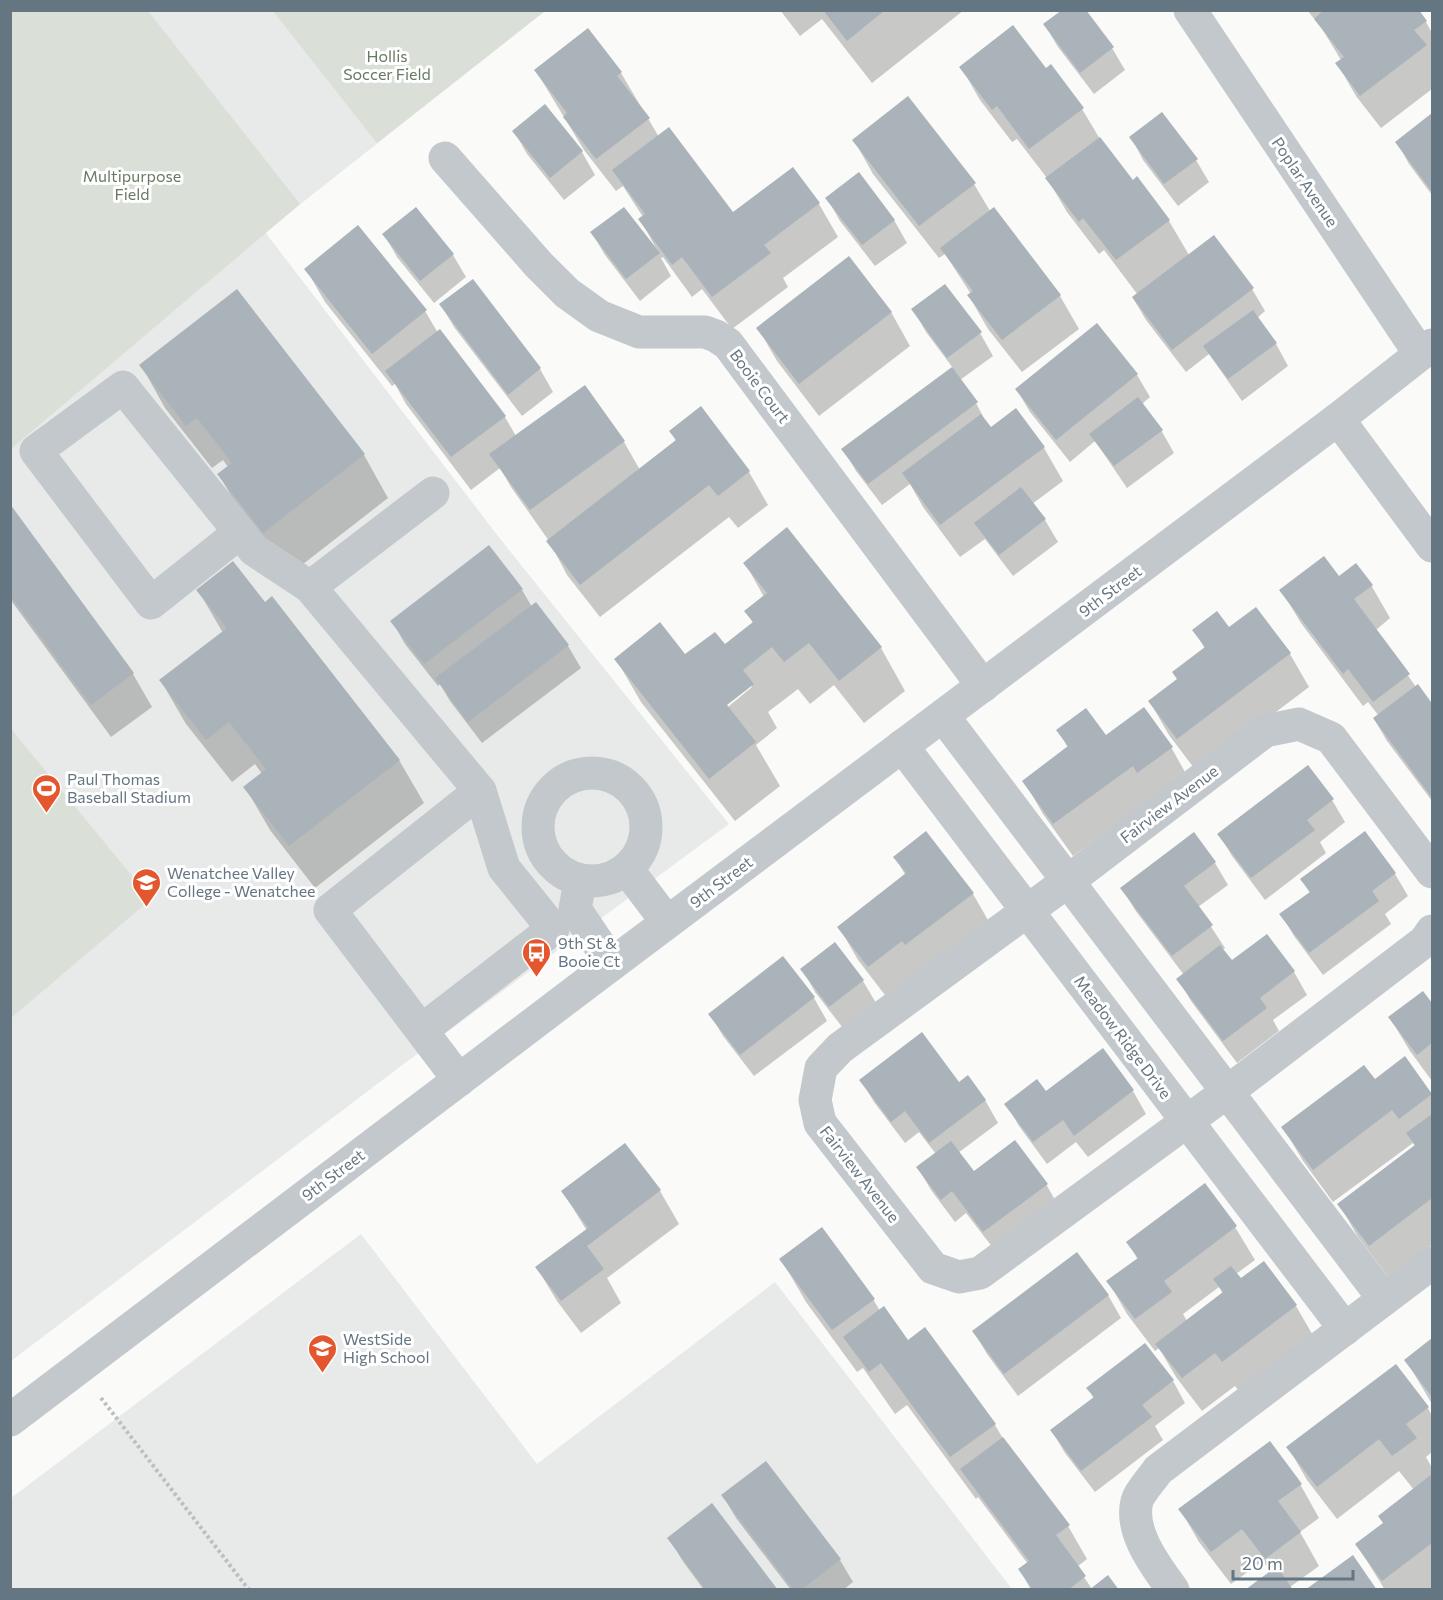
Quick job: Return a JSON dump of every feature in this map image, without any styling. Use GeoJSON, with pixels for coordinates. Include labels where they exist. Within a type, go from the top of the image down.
{"type":"FeatureCollection","features":[{"type":"Feature","properties":{"kind":"street","name":"Poplar Avenue"},"geometry":{"type":"LineString","coordinates":[[1190,10],[1426,350]]}},
{"type":"Feature","properties":{"kind":"street","name":"Booie Court"},"geometry":{"type":"LineString","coordinates":[[445,158],[538,264],[567,292],[599,316],[639,332],[705,332],[728,344],[983,686]]}},
{"type":"Feature","properties":{"kind":"street","name":"9th Street"},"geometry":{"type":"LineString","coordinates":[[10,1420],[667,922],[1338,419],[1426,350]]}},
{"type":"Feature","properties":{"kind":"street"},"geometry":{"type":"LineString","coordinates":[[239,534],[151,603],[36,451],[123,387],[239,534],[254,550],[310,587],[480,791],[504,868],[553,929],[422,1030]]}},
{"type":"Feature","properties":{"kind":"street"},"geometry":{"type":"LineString","coordinates":[[1338,419],[1432,546]]}},
{"type":"Feature","properties":{"kind":"street"},"geometry":{"type":"LineString","coordinates":[[310,587],[433,493]]}},
{"type":"Feature","properties":{"kind":"street"},"geometry":{"type":"LineString","coordinates":[[943,716],[1384,1299]]}},
{"type":"Feature","properties":{"kind":"street","name":"Fairview Avenue"},"geometry":{"type":"LineString","coordinates":[[1432,872],[1331,738],[1299,724],[1265,731],[1068,881],[840,1048],[821,1068],[815,1100],[820,1123],[933,1268],[959,1277],[980,1273],[1227,1092],[1425,942],[1432,931]]}},
{"type":"Feature","properties":{"kind":"street","name":"Meadow Ridge Drive"},"geometry":{"type":"LineString","coordinates":[[902,746],[1344,1329]]}},
{"type":"Feature","properties":{"kind":"street"},"geometry":{"type":"LineString","coordinates":[[588,772],[606,774],[622,781],[635,793],[644,807],[647,824],[646,841],[639,856],[627,869],[613,878],[580,881],[564,874],[551,863],[542,849],[538,833],[539,816],[545,800],[556,786],[571,777],[588,772]]}},
{"type":"Feature","properties":{"kind":"street"},"geometry":{"type":"LineString","coordinates":[[459,1080],[330,910],[480,791]]}},
{"type":"Feature","properties":{"kind":"street"},"geometry":{"type":"LineString","coordinates":[[627,869],[667,922]]}},
{"type":"Feature","properties":{"kind":"street"},"geometry":{"type":"LineString","coordinates":[[580,881],[575,909],[612,964]]}},
{"type":"Feature","properties":{"kind":"street"},"geometry":{"type":"LineString","coordinates":[[1173,1590],[1155,1564],[1137,1528],[1137,1500],[1158,1470],[1432,1263]]}},
{"type":"Feature","properties":{"kind":"path"},"geometry":{"type":"LineString","coordinates":[[78,1369],[249,1590]]}},
{"type":"Feature","properties":{"kind":"shaded area"},"geometry":{"type":"Polygon","coordinates":[[[11,11],[545,11],[265,232],[501,540],[729,824],[393,1072],[11,1361],[11,11]]]}},
{"type":"Feature","properties":{"kind":"shaded area","name":"WestSide High School"},"geometry":{"type":"Polygon","coordinates":[[[361,1234],[537,1464],[775,1282],[1012,1589],[11,1590],[11,1498],[361,1234]]]}},
{"type":"Feature","properties":{"kind":"green space","name":"Multipurpose Field"},"geometry":{"type":"Polygon","coordinates":[[[11,10],[148,11],[300,204],[11,449],[11,10]]]}},
{"type":"Feature","properties":{"kind":"green space","name":"Hollis Soccer Field"},"geometry":{"type":"Polygon","coordinates":[[[273,11],[545,11],[377,143],[273,11]]]}},
{"type":"Feature","properties":{"kind":"green space","name":"Paul Thomas Baseball Stadium"},"geometry":{"type":"Polygon","coordinates":[[[11,729],[151,899],[10,1018],[11,729]]]}},
{"type":"Feature","properties":{"kind":"building"},"geometry":{"type":"Polygon","coordinates":[[[823,10],[885,10],[847,41],[823,10]]]}},
{"type":"Feature","properties":{"kind":"building"},"geometry":{"type":"Polygon","coordinates":[[[1062,10],[1086,10],[1114,47],[1080,73],[1043,24],[1062,10]]]}},
{"type":"Feature","properties":{"kind":"building"},"geometry":{"type":"Polygon","coordinates":[[[1324,10],[1401,10],[1402,12],[1419,10],[1427,21],[1414,30],[1427,45],[1360,96],[1335,63],[1344,57],[1314,19],[1324,10]]]}},
{"type":"Feature","properties":{"kind":"building"},"geometry":{"type":"Polygon","coordinates":[[[1013,25],[1046,68],[1051,64],[1084,108],[1029,149],[997,106],[992,110],[959,67],[1013,25]]]}},
{"type":"Feature","properties":{"kind":"building"},"geometry":{"type":"Polygon","coordinates":[[[588,28],[622,72],[617,76],[650,118],[596,159],[563,117],[567,113],[534,70],[588,28]]]}},
{"type":"Feature","properties":{"kind":"building"},"geometry":{"type":"Polygon","coordinates":[[[908,96],[976,183],[919,226],[852,140],[908,96]]]}},
{"type":"Feature","properties":{"kind":"building"},"geometry":{"type":"Polygon","coordinates":[[[545,104],[583,151],[550,178],[512,131],[545,104]]]}},
{"type":"Feature","properties":{"kind":"building"},"geometry":{"type":"Polygon","coordinates":[[[1162,112],[1198,159],[1164,184],[1129,137],[1162,112]]]}},
{"type":"Feature","properties":{"kind":"building"},"geometry":{"type":"Polygon","coordinates":[[[1432,113],[1432,192],[1395,142],[1432,113]]]}},
{"type":"Feature","properties":{"kind":"building"},"geometry":{"type":"Polygon","coordinates":[[[669,127],[733,212],[793,167],[820,203],[764,245],[771,253],[712,297],[682,257],[672,265],[638,219],[645,214],[612,170],[669,127]]]}},
{"type":"Feature","properties":{"kind":"building"},"geometry":{"type":"Polygon","coordinates":[[[1100,137],[1133,180],[1137,176],[1170,220],[1116,260],[1083,218],[1079,222],[1045,178],[1100,137]]]}},
{"type":"Feature","properties":{"kind":"building"},"geometry":{"type":"Polygon","coordinates":[[[859,172],[895,220],[862,245],[825,198],[859,172]]]}},
{"type":"Feature","properties":{"kind":"building"},"geometry":{"type":"Polygon","coordinates":[[[416,207],[454,254],[420,281],[382,234],[416,207]]]}},
{"type":"Feature","properties":{"kind":"building"},"geometry":{"type":"Polygon","coordinates":[[[624,207],[660,253],[626,279],[590,232],[624,207]]]}},
{"type":"Feature","properties":{"kind":"building"},"geometry":{"type":"Polygon","coordinates":[[[994,207],[1061,295],[1002,340],[967,295],[973,291],[940,248],[994,207]]]}},
{"type":"Feature","properties":{"kind":"building"},"geometry":{"type":"Polygon","coordinates":[[[358,225],[427,310],[372,354],[304,269],[358,225]]]}},
{"type":"Feature","properties":{"kind":"building"},"geometry":{"type":"Polygon","coordinates":[[[1214,235],[1254,288],[1172,350],[1132,297],[1214,235]]]}},
{"type":"Feature","properties":{"kind":"building"},"geometry":{"type":"Polygon","coordinates":[[[849,256],[892,312],[799,384],[756,328],[849,256]]]}},
{"type":"Feature","properties":{"kind":"building"},"geometry":{"type":"Polygon","coordinates":[[[473,279],[541,368],[508,395],[439,304],[473,279]]]}},
{"type":"Feature","properties":{"kind":"building"},"geometry":{"type":"Polygon","coordinates":[[[945,284],[982,332],[947,358],[911,309],[945,284]]]}},
{"type":"Feature","properties":{"kind":"building"},"geometry":{"type":"Polygon","coordinates":[[[237,289],[365,454],[263,533],[217,474],[232,463],[197,418],[186,426],[139,365],[237,289]]]}},
{"type":"Feature","properties":{"kind":"building"},"geometry":{"type":"Polygon","coordinates":[[[1253,310],[1277,343],[1228,379],[1203,346],[1253,310]]]}},
{"type":"Feature","properties":{"kind":"building"},"geometry":{"type":"Polygon","coordinates":[[[1097,323],[1138,374],[1056,440],[1015,389],[1097,323]]]}},
{"type":"Feature","properties":{"kind":"building"},"geometry":{"type":"Polygon","coordinates":[[[440,329],[506,416],[451,457],[385,371],[440,329]]]}},
{"type":"Feature","properties":{"kind":"building"},"geometry":{"type":"Polygon","coordinates":[[[952,367],[978,402],[868,484],[841,449],[952,367]]]}},
{"type":"Feature","properties":{"kind":"building"},"geometry":{"type":"Polygon","coordinates":[[[585,385],[625,441],[530,510],[489,454],[585,385]]]}},
{"type":"Feature","properties":{"kind":"building"},"geometry":{"type":"Polygon","coordinates":[[[1138,397],[1163,430],[1114,466],[1089,434],[1138,397]]]}},
{"type":"Feature","properties":{"kind":"building"},"geometry":{"type":"Polygon","coordinates":[[[701,406],[750,471],[718,496],[709,485],[580,585],[546,541],[676,440],[669,431],[701,406]]]}},
{"type":"Feature","properties":{"kind":"building"},"geometry":{"type":"Polygon","coordinates":[[[1016,408],[1045,447],[940,525],[902,473],[981,414],[991,427],[1016,408]]]}},
{"type":"Feature","properties":{"kind":"building"},"geometry":{"type":"Polygon","coordinates":[[[1021,487],[1046,519],[999,555],[974,523],[1021,487]]]}},
{"type":"Feature","properties":{"kind":"building"},"geometry":{"type":"Polygon","coordinates":[[[10,504],[134,673],[91,705],[10,595],[10,504]]]}},
{"type":"Feature","properties":{"kind":"building"},"geometry":{"type":"Polygon","coordinates":[[[787,527],[882,647],[839,681],[809,643],[784,662],[772,647],[743,670],[754,684],[727,705],[756,742],[709,779],[614,659],[660,622],[685,654],[715,632],[725,644],[753,622],[744,611],[767,593],[743,563],[787,527]]]}},
{"type":"Feature","properties":{"kind":"building"},"geometry":{"type":"Polygon","coordinates":[[[489,545],[523,589],[424,664],[390,621],[489,545]]]}},
{"type":"Feature","properties":{"kind":"building"},"geometry":{"type":"Polygon","coordinates":[[[1324,556],[1339,576],[1356,563],[1373,585],[1354,599],[1410,674],[1373,702],[1348,669],[1343,674],[1279,590],[1324,556]]]}},
{"type":"Feature","properties":{"kind":"building"},"geometry":{"type":"Polygon","coordinates":[[[233,561],[265,602],[272,596],[400,760],[289,846],[243,787],[266,769],[229,722],[206,740],[159,680],[227,628],[196,590],[233,561]]]}},
{"type":"Feature","properties":{"kind":"building"},"geometry":{"type":"Polygon","coordinates":[[[536,602],[569,645],[468,722],[435,678],[536,602]]]}},
{"type":"Feature","properties":{"kind":"building"},"geometry":{"type":"Polygon","coordinates":[[[1256,607],[1291,653],[1177,739],[1148,701],[1177,679],[1172,672],[1205,647],[1192,630],[1217,611],[1229,627],[1256,607]]]}},
{"type":"Feature","properties":{"kind":"building"},"geometry":{"type":"Polygon","coordinates":[[[1418,684],[1431,702],[1432,700],[1432,798],[1373,718],[1418,684]]]}},
{"type":"Feature","properties":{"kind":"building"},"geometry":{"type":"Polygon","coordinates":[[[1144,707],[1173,747],[1137,773],[1133,766],[1053,824],[1022,781],[1068,746],[1056,730],[1086,708],[1106,735],[1144,707]]]}},
{"type":"Feature","properties":{"kind":"building"},"geometry":{"type":"Polygon","coordinates":[[[1308,765],[1334,799],[1307,820],[1315,830],[1251,878],[1217,834],[1308,765]]]}},
{"type":"Feature","properties":{"kind":"building"},"geometry":{"type":"Polygon","coordinates":[[[926,831],[974,893],[905,945],[902,941],[868,967],[837,927],[906,873],[893,857],[926,831]]]}},
{"type":"Feature","properties":{"kind":"building"},"geometry":{"type":"Polygon","coordinates":[[[1365,831],[1396,873],[1372,891],[1379,901],[1309,953],[1279,914],[1310,892],[1300,879],[1365,831]]]}},
{"type":"Feature","properties":{"kind":"building"},"geometry":{"type":"Polygon","coordinates":[[[1194,832],[1216,862],[1184,886],[1213,925],[1172,956],[1120,888],[1194,832]]]}},
{"type":"Feature","properties":{"kind":"building"},"geometry":{"type":"Polygon","coordinates":[[[1267,934],[1295,971],[1260,998],[1267,1008],[1223,1041],[1176,979],[1220,945],[1232,960],[1267,934]]]}},
{"type":"Feature","properties":{"kind":"building"},"geometry":{"type":"Polygon","coordinates":[[[835,942],[864,980],[829,1007],[800,969],[835,942]]]}},
{"type":"Feature","properties":{"kind":"building"},"geometry":{"type":"Polygon","coordinates":[[[783,956],[815,997],[740,1055],[708,1014],[783,956]]]}},
{"type":"Feature","properties":{"kind":"building"},"geometry":{"type":"Polygon","coordinates":[[[1423,991],[1432,1003],[1432,1043],[1417,1055],[1388,1017],[1423,991]]]}},
{"type":"Feature","properties":{"kind":"building"},"geometry":{"type":"Polygon","coordinates":[[[922,1032],[959,1082],[968,1075],[986,1100],[929,1143],[905,1111],[891,1122],[859,1080],[922,1032]]]}},
{"type":"Feature","properties":{"kind":"building"},"geometry":{"type":"Polygon","coordinates":[[[1103,1048],[1134,1090],[1074,1136],[1063,1120],[1033,1142],[1004,1104],[1037,1079],[1046,1091],[1103,1048]]]}},
{"type":"Feature","properties":{"kind":"building"},"geometry":{"type":"Polygon","coordinates":[[[1405,1056],[1432,1094],[1399,1119],[1392,1110],[1313,1170],[1281,1127],[1364,1065],[1375,1079],[1405,1056]]]}},
{"type":"Feature","properties":{"kind":"building"},"geometry":{"type":"Polygon","coordinates":[[[1432,1114],[1432,1198],[1369,1246],[1337,1204],[1415,1145],[1406,1133],[1432,1114]]]}},
{"type":"Feature","properties":{"kind":"building"},"geometry":{"type":"Polygon","coordinates":[[[1015,1140],[1048,1184],[983,1232],[952,1191],[941,1200],[916,1167],[951,1141],[974,1171],[1015,1140]]]}},
{"type":"Feature","properties":{"kind":"building"},"geometry":{"type":"Polygon","coordinates":[[[625,1143],[661,1190],[587,1246],[604,1269],[561,1301],[535,1267],[588,1228],[561,1191],[625,1143]]]}},
{"type":"Feature","properties":{"kind":"building"},"geometry":{"type":"Polygon","coordinates":[[[1205,1183],[1237,1226],[1164,1281],[1172,1292],[1135,1319],[1106,1281],[1138,1258],[1126,1242],[1205,1183]]]}},
{"type":"Feature","properties":{"kind":"building"},"geometry":{"type":"Polygon","coordinates":[[[822,1227],[875,1299],[832,1330],[779,1259],[822,1227]]]}},
{"type":"Feature","properties":{"kind":"building"},"geometry":{"type":"Polygon","coordinates":[[[1077,1252],[1109,1295],[1004,1374],[972,1331],[1077,1252]]]}},
{"type":"Feature","properties":{"kind":"building"},"geometry":{"type":"Polygon","coordinates":[[[1264,1261],[1297,1305],[1222,1362],[1215,1353],[1182,1378],[1155,1344],[1223,1292],[1213,1279],[1231,1266],[1241,1278],[1264,1261]]]}},
{"type":"Feature","properties":{"kind":"building"},"geometry":{"type":"Polygon","coordinates":[[[884,1306],[908,1340],[925,1327],[996,1424],[950,1457],[881,1363],[869,1372],[843,1337],[884,1306]]]}},
{"type":"Feature","properties":{"kind":"building"},"geometry":{"type":"Polygon","coordinates":[[[1432,1338],[1432,1397],[1404,1360],[1432,1338]]]}},
{"type":"Feature","properties":{"kind":"building"},"geometry":{"type":"Polygon","coordinates":[[[1145,1343],[1174,1380],[1142,1405],[1152,1417],[1081,1471],[1050,1430],[1094,1397],[1086,1388],[1145,1343]]]}},
{"type":"Feature","properties":{"kind":"building"},"geometry":{"type":"Polygon","coordinates":[[[1396,1364],[1429,1407],[1406,1424],[1417,1438],[1392,1456],[1379,1439],[1317,1487],[1286,1447],[1396,1364]]]}},
{"type":"Feature","properties":{"kind":"building"},"geometry":{"type":"Polygon","coordinates":[[[1003,1437],[1070,1525],[1056,1535],[1086,1576],[1068,1590],[1033,1590],[1018,1569],[1029,1561],[960,1469],[1003,1437]]]}},
{"type":"Feature","properties":{"kind":"building"},"geometry":{"type":"Polygon","coordinates":[[[1270,1441],[1302,1484],[1278,1501],[1301,1532],[1265,1559],[1242,1529],[1211,1552],[1178,1509],[1270,1441]]]}},
{"type":"Feature","properties":{"kind":"building"},"geometry":{"type":"Polygon","coordinates":[[[766,1461],[841,1559],[801,1590],[794,1590],[721,1495],[766,1461]]]}},
{"type":"Feature","properties":{"kind":"building"},"geometry":{"type":"Polygon","coordinates":[[[1432,1474],[1432,1543],[1382,1581],[1355,1544],[1383,1523],[1378,1516],[1432,1474]]]}},
{"type":"Feature","properties":{"kind":"building"},"geometry":{"type":"Polygon","coordinates":[[[712,1503],[778,1590],[706,1590],[667,1538],[712,1503]]]}},
{"type":"Feature","properties":{"kind":"building"},"geometry":{"type":"Polygon","coordinates":[[[1353,1555],[1377,1590],[1305,1590],[1353,1555]]]}},
{"type":"Feature","properties":{"kind":"building"},"geometry":{"type":"Polygon","coordinates":[[[1277,1566],[1293,1590],[1245,1590],[1277,1566]]]}},
{"type":"Feature","properties":{"kind":"building"},"geometry":{"type":"Polygon","coordinates":[[[1108,1575],[1119,1590],[1089,1590],[1108,1575]]]}},
{"type":"Feature","properties":{"kind":"place","name":"Paul Thomas Baseball Stadium"},"geometry":{"type":"Point","coordinates":[46,814]}},
{"type":"Feature","properties":{"kind":"place","name":"Wenatchee Valley College - Wenatchee"},"geometry":{"type":"Point","coordinates":[146,908]}},
{"type":"Feature","properties":{"kind":"place","name":"9th St & Booie Ct"},"geometry":{"type":"Point","coordinates":[537,978]}},
{"type":"Feature","properties":{"kind":"place","name":"WestSide High School"},"geometry":{"type":"Point","coordinates":[322,1374]}}]}
